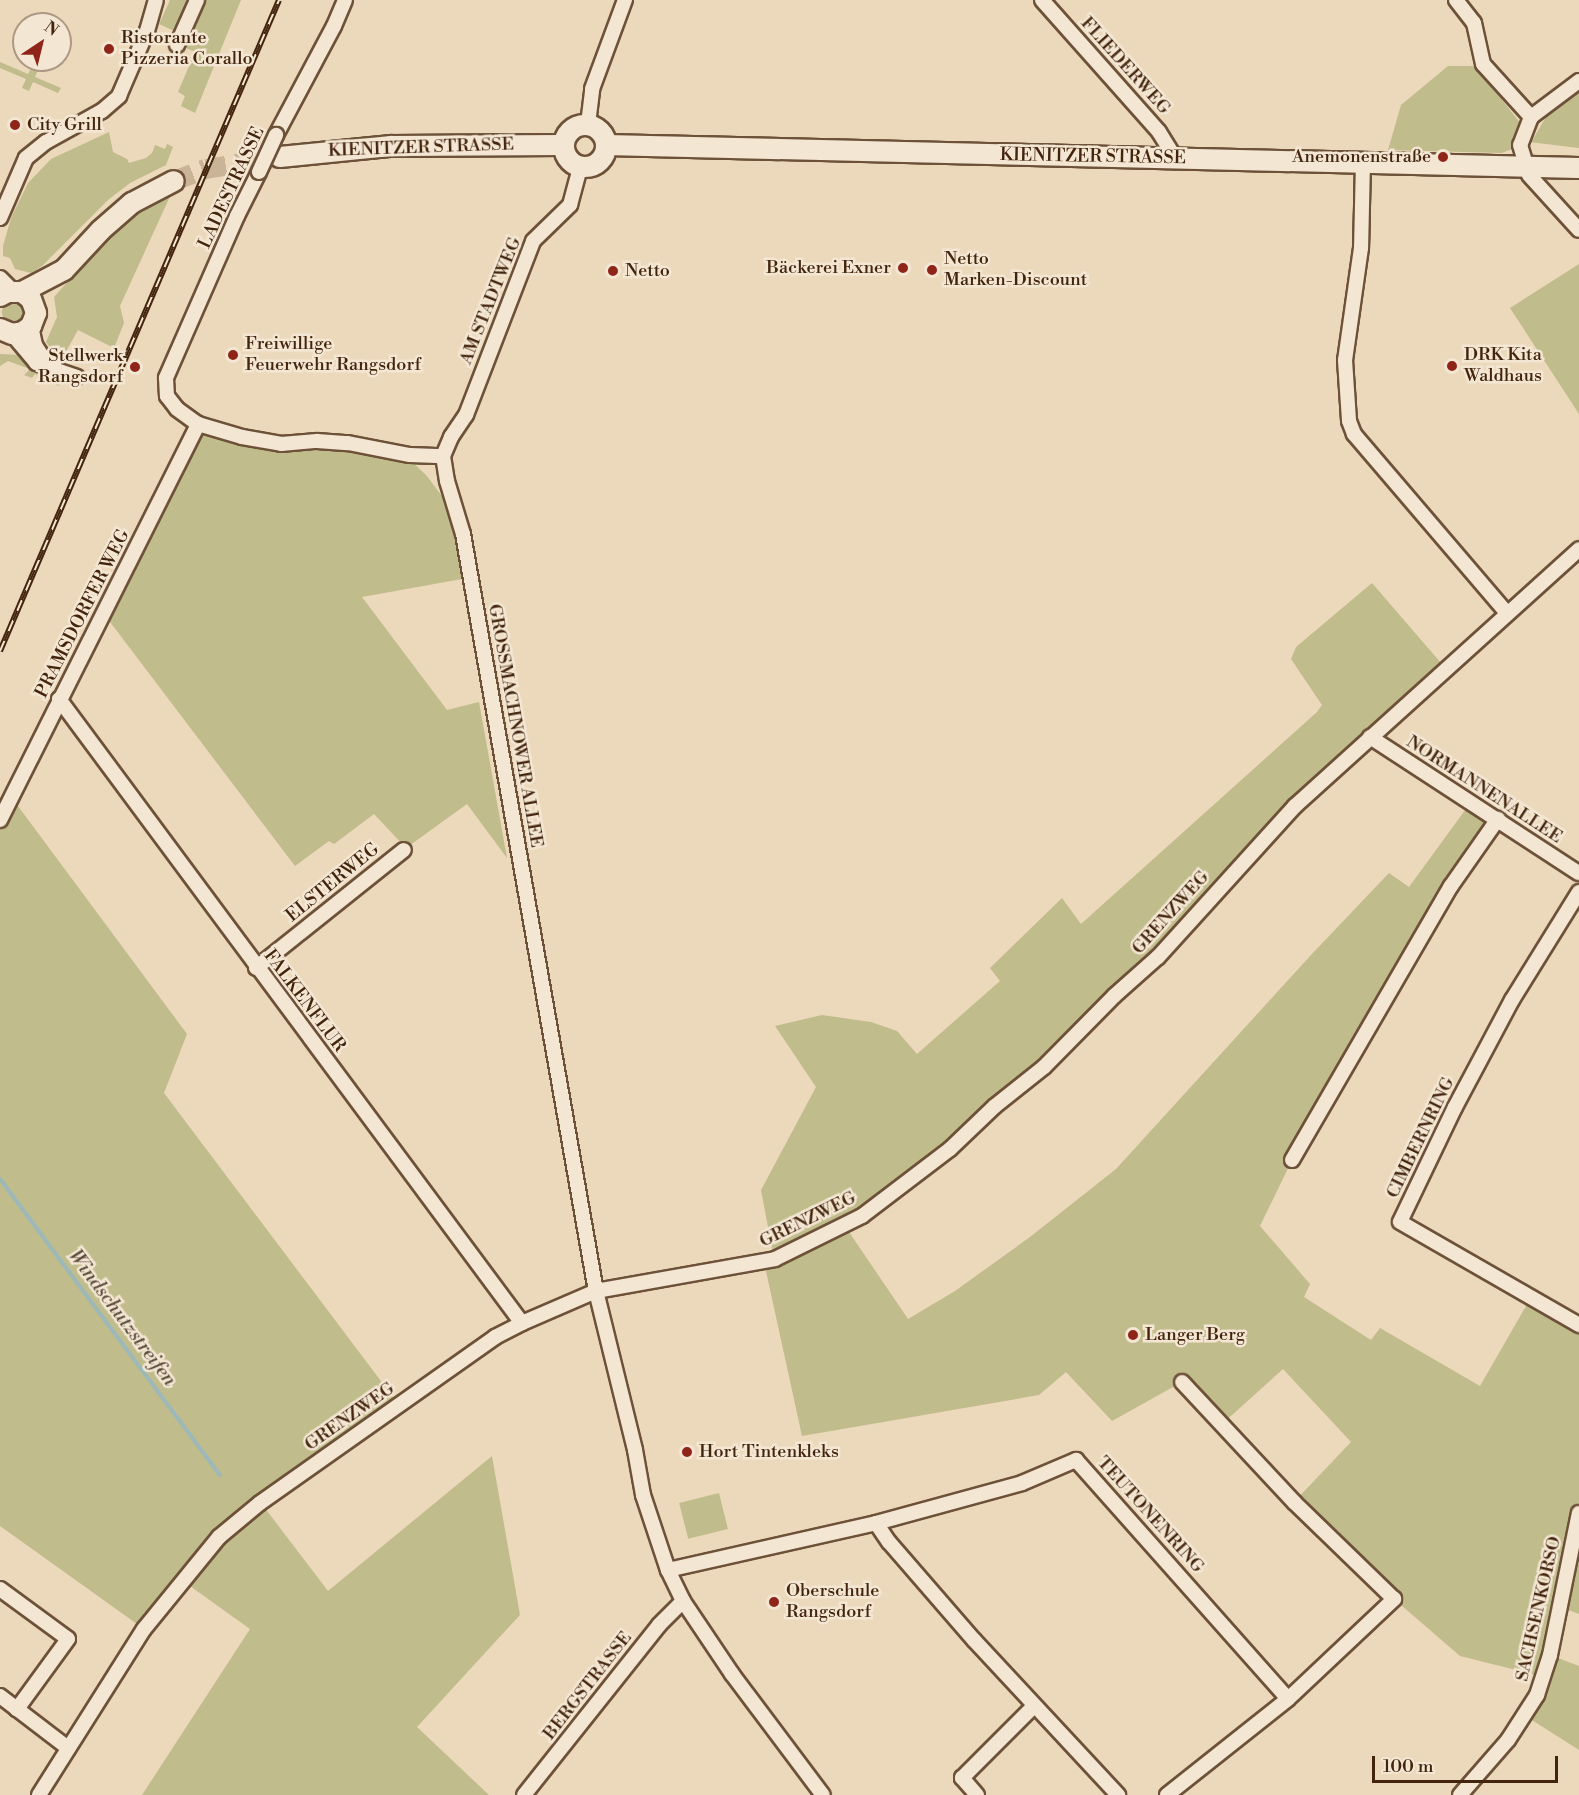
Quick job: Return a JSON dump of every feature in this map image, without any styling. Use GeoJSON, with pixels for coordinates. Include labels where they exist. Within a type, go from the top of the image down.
{"type":"FeatureCollection","features":[{"type":"Feature","properties":{"kind":"street"},"geometry":{"type":"LineString","coordinates":[[0,218],[26,158],[46,142],[102,111],[119,96],[147,31],[156,0]]}},
{"type":"Feature","properties":{"kind":"street"},"geometry":{"type":"LineString","coordinates":[[177,45],[197,0]]}},
{"type":"Feature","properties":{"kind":"street","name":"LADESTRASSE"},"geometry":{"type":"LineString","coordinates":[[198,424],[177,409],[167,396],[166,378],[237,216],[345,0]]}},
{"type":"Feature","properties":{"kind":"street"},"geometry":{"type":"LineString","coordinates":[[588,124],[592,89],[626,0]]}},
{"type":"Feature","properties":{"kind":"street","name":"FLIEDERWEG"},"geometry":{"type":"LineString","coordinates":[[1042,0],[1159,132],[1176,159]]}},
{"type":"Feature","properties":{"kind":"street"},"geometry":{"type":"LineString","coordinates":[[1456,0],[1474,23],[1484,64],[1531,117]]}},
{"type":"Feature","properties":{"kind":"street"},"geometry":{"type":"LineString","coordinates":[[1579,81],[1531,117],[1520,145],[1529,175],[1579,230]]}},
{"type":"Feature","properties":{"kind":"street"},"geometry":{"type":"LineString","coordinates":[[588,124],[601,131],[606,145],[601,160],[591,166],[580,167],[566,157],[563,145],[569,131],[578,125],[588,124]]}},
{"type":"Feature","properties":{"kind":"street","name":"KIENITZER STRASSE"},"geometry":{"type":"LineString","coordinates":[[280,157],[391,146],[563,145]]}},
{"type":"Feature","properties":{"kind":"street","name":"KIENITZER STRASSE"},"geometry":{"type":"LineString","coordinates":[[606,145],[1579,168]]}},
{"type":"Feature","properties":{"kind":"street"},"geometry":{"type":"LineString","coordinates":[[1363,162],[1361,248],[1345,360],[1349,421],[1354,434],[1507,613]]}},
{"type":"Feature","properties":{"kind":"street","name":"AM STADTWEG"},"geometry":{"type":"LineString","coordinates":[[443,456],[451,437],[466,415],[527,253],[538,234],[570,205],[580,167]]}},
{"type":"Feature","properties":{"kind":"street"},"geometry":{"type":"LineString","coordinates":[[6,332],[23,332],[55,288],[64,270],[124,210],[174,181]]}},
{"type":"Feature","properties":{"kind":"street"},"geometry":{"type":"LineString","coordinates":[[9,289],[64,270]]}},
{"type":"Feature","properties":{"kind":"street"},"geometry":{"type":"LineString","coordinates":[[6,332],[36,363],[71,374],[44,359],[31,334],[33,317],[31,299],[9,289]]}},
{"type":"Feature","properties":{"kind":"street"},"geometry":{"type":"LineString","coordinates":[[198,424],[281,444],[317,441],[348,443],[410,455],[443,456]]}},
{"type":"Feature","properties":{"kind":"street","name":"PRAMSDORFER WEG"},"geometry":{"type":"LineString","coordinates":[[0,820],[198,424]]}},
{"type":"Feature","properties":{"kind":"street","name":"GROSSMACHNOWER ALLEE"},"geometry":{"type":"LineString","coordinates":[[443,456],[447,481],[463,534],[596,1291],[635,1450],[643,1495],[668,1570],[683,1600],[732,1674],[823,1795]]}},
{"type":"Feature","properties":{"kind":"street","name":"GRENZWEG"},"geometry":{"type":"LineString","coordinates":[[39,1795],[144,1629],[219,1537],[260,1503],[485,1343],[522,1323],[596,1291],[765,1262],[862,1216],[950,1149],[995,1106],[1044,1067],[1114,996],[1158,957],[1295,806],[1579,549]]}},
{"type":"Feature","properties":{"kind":"street","name":"FALKENFLUR"},"geometry":{"type":"LineString","coordinates":[[59,699],[256,968],[522,1323]]}},
{"type":"Feature","properties":{"kind":"street","name":"NORMANNENALLEE"},"geometry":{"type":"LineString","coordinates":[[1370,737],[1577,869]]}},
{"type":"Feature","properties":{"kind":"street"},"geometry":{"type":"LineString","coordinates":[[1292,1160],[1451,886],[1498,819]]}},
{"type":"Feature","properties":{"kind":"street","name":"ELSTERWEG"},"geometry":{"type":"LineString","coordinates":[[256,968],[404,849]]}},
{"type":"Feature","properties":{"kind":"street","name":"CIMBERNRING"},"geometry":{"type":"LineString","coordinates":[[1579,892],[1512,1000],[1455,1107],[1400,1222],[1579,1325]]}},
{"type":"Feature","properties":{"kind":"street"},"geometry":{"type":"LineString","coordinates":[[1167,1795],[1288,1699],[1394,1599],[1294,1502],[1182,1382]]}},
{"type":"Feature","properties":{"kind":"street","name":"TEUTONENRING"},"geometry":{"type":"LineString","coordinates":[[668,1570],[876,1522],[1022,1483],[1076,1460],[1288,1699]]}},
{"type":"Feature","properties":{"kind":"street","name":"SACHSENKORSO"},"geometry":{"type":"LineString","coordinates":[[1460,1795],[1508,1740],[1537,1695],[1550,1655],[1579,1513]]}},
{"type":"Feature","properties":{"kind":"street"},"geometry":{"type":"LineString","coordinates":[[876,1522],[889,1542],[1033,1707],[1118,1795]]}},
{"type":"Feature","properties":{"kind":"street"},"geometry":{"type":"LineString","coordinates":[[0,1589],[68,1639],[17,1709]]}},
{"type":"Feature","properties":{"kind":"street","name":"BERGSTRASSE"},"geometry":{"type":"LineString","coordinates":[[524,1795],[659,1625],[683,1600]]}},
{"type":"Feature","properties":{"kind":"street"},"geometry":{"type":"LineString","coordinates":[[0,1696],[68,1748]]}},
{"type":"Feature","properties":{"kind":"street"},"geometry":{"type":"LineString","coordinates":[[977,1795],[962,1778],[1033,1707]]}},
{"type":"Feature","properties":{"kind":"shaded area"},"geometry":{"type":"Polygon","coordinates":[[[170,0],[241,0],[195,113],[181,106],[185,96],[178,92],[195,52],[180,45],[183,35],[159,24],[170,0]]]}},
{"type":"Feature","properties":{"kind":"shaded area"},"geometry":{"type":"Polygon","coordinates":[[[0,62],[12,67],[12,72],[28,74],[37,72],[35,77],[61,88],[58,93],[33,82],[29,91],[22,88],[26,79],[0,68],[0,62]]]}},
{"type":"Feature","properties":{"kind":"shaded area"},"geometry":{"type":"Polygon","coordinates":[[[1448,66],[1475,66],[1533,139],[1549,112],[1579,91],[1579,148],[1529,142],[1502,153],[1388,150],[1401,105],[1448,66]]]}},
{"type":"Feature","properties":{"kind":"shaded area"},"geometry":{"type":"Polygon","coordinates":[[[109,132],[113,152],[127,159],[129,163],[146,158],[152,153],[155,145],[165,149],[167,144],[173,147],[166,165],[130,183],[108,200],[42,266],[31,273],[15,269],[10,258],[3,256],[3,246],[11,218],[28,183],[51,159],[109,132]]]}},
{"type":"Feature","properties":{"kind":"shaded area"},"geometry":{"type":"Polygon","coordinates":[[[172,192],[120,306],[124,323],[114,348],[78,330],[63,357],[53,351],[46,342],[57,317],[54,297],[110,234],[140,209],[172,192]]]}},
{"type":"Feature","properties":{"kind":"shaded area"},"geometry":{"type":"Polygon","coordinates":[[[1579,264],[1579,414],[1510,308],[1579,264]]]}},
{"type":"Feature","properties":{"kind":"shaded area"},"geometry":{"type":"Polygon","coordinates":[[[13,301],[21,304],[24,312],[21,320],[13,323],[5,320],[2,312],[5,304],[13,301]]]}},
{"type":"Feature","properties":{"kind":"shaded area"},"geometry":{"type":"Polygon","coordinates":[[[0,354],[23,355],[61,378],[62,382],[59,386],[35,374],[32,378],[24,375],[30,369],[8,361],[0,366],[0,354]]]}},
{"type":"Feature","properties":{"kind":"shaded area"},"geometry":{"type":"Polygon","coordinates":[[[198,424],[242,437],[317,441],[409,459],[427,476],[444,499],[453,523],[462,579],[362,597],[447,710],[479,702],[507,858],[467,804],[406,848],[374,814],[334,844],[329,841],[295,866],[104,614],[198,424]]]}},
{"type":"Feature","properties":{"kind":"shaded area"},"geometry":{"type":"Polygon","coordinates":[[[1372,583],[1447,670],[1370,737],[1044,1067],[845,1226],[908,1319],[955,1291],[1030,1237],[1116,1169],[1389,873],[1409,887],[1471,802],[1498,819],[1292,1160],[1260,1226],[1310,1284],[1304,1297],[1371,1340],[1380,1328],[1480,1386],[1530,1299],[1579,1325],[1579,1614],[1560,1607],[1550,1655],[1579,1666],[1579,1750],[1524,1715],[1544,1677],[1460,1656],[1394,1599],[1294,1502],[1351,1442],[1283,1369],[1221,1425],[1182,1382],[1112,1421],[1066,1372],[1039,1395],[802,1436],[764,1262],[774,1259],[761,1190],[816,1087],[775,1026],[822,1015],[871,1022],[897,1031],[917,1054],[1000,981],[990,968],[1062,898],[1081,924],[1317,712],[1322,705],[1291,659],[1296,647],[1372,583]]]}},
{"type":"Feature","properties":{"kind":"shaded area"},"geometry":{"type":"Polygon","coordinates":[[[12,798],[187,1034],[164,1093],[399,1405],[261,1503],[328,1591],[492,1456],[520,1615],[417,1727],[489,1795],[142,1795],[250,1629],[183,1581],[144,1629],[0,1526],[0,820],[12,798]]]}},
{"type":"Feature","properties":{"kind":"shaded area"},"geometry":{"type":"Polygon","coordinates":[[[719,1493],[728,1529],[688,1539],[679,1503],[719,1493]]]}},
{"type":"Feature","properties":{"kind":"waterway","name":"Windschutzstreifen"},"geometry":{"type":"LineString","coordinates":[[0,1179],[220,1475]]}},
{"type":"Feature","properties":{"kind":"tunnel"},"geometry":{"type":"LineString","coordinates":[[174,181],[206,169],[280,157]]}},
{"type":"Feature","properties":{"kind":"railway"},"geometry":{"type":"LineString","coordinates":[[0,651],[279,0]]}},
{"type":"Feature","properties":{"kind":"place","name":"Ristorante Pizzeria Corallo"},"geometry":{"type":"Point","coordinates":[109,49]}},
{"type":"Feature","properties":{"kind":"place","name":"City Grill"},"geometry":{"type":"Point","coordinates":[15,125]}},
{"type":"Feature","properties":{"kind":"place","name":"Anemonenstraße"},"geometry":{"type":"Point","coordinates":[1443,157]}},
{"type":"Feature","properties":{"kind":"place","name":"Bäckerei Exner"},"geometry":{"type":"Point","coordinates":[903,268]}},
{"type":"Feature","properties":{"kind":"place","name":"Netto Marken-Discount"},"geometry":{"type":"Point","coordinates":[932,270]}},
{"type":"Feature","properties":{"kind":"place","name":"Netto"},"geometry":{"type":"Point","coordinates":[613,271]}},
{"type":"Feature","properties":{"kind":"place","name":"Freiwillige Feuerwehr Rangsdorf"},"geometry":{"type":"Point","coordinates":[233,355]}},
{"type":"Feature","properties":{"kind":"place","name":"DRK Kita Waldhaus"},"geometry":{"type":"Point","coordinates":[1452,366]}},
{"type":"Feature","properties":{"kind":"place","name":"Stellwerk Rangsdorf"},"geometry":{"type":"Point","coordinates":[135,367]}},
{"type":"Feature","properties":{"kind":"place","name":"Langer Berg"},"geometry":{"type":"Point","coordinates":[1133,1335]}},
{"type":"Feature","properties":{"kind":"place","name":"Hort Tintenkleks"},"geometry":{"type":"Point","coordinates":[687,1452]}},
{"type":"Feature","properties":{"kind":"place","name":"Oberschule Rangsdorf"},"geometry":{"type":"Point","coordinates":[774,1602]}}]}
